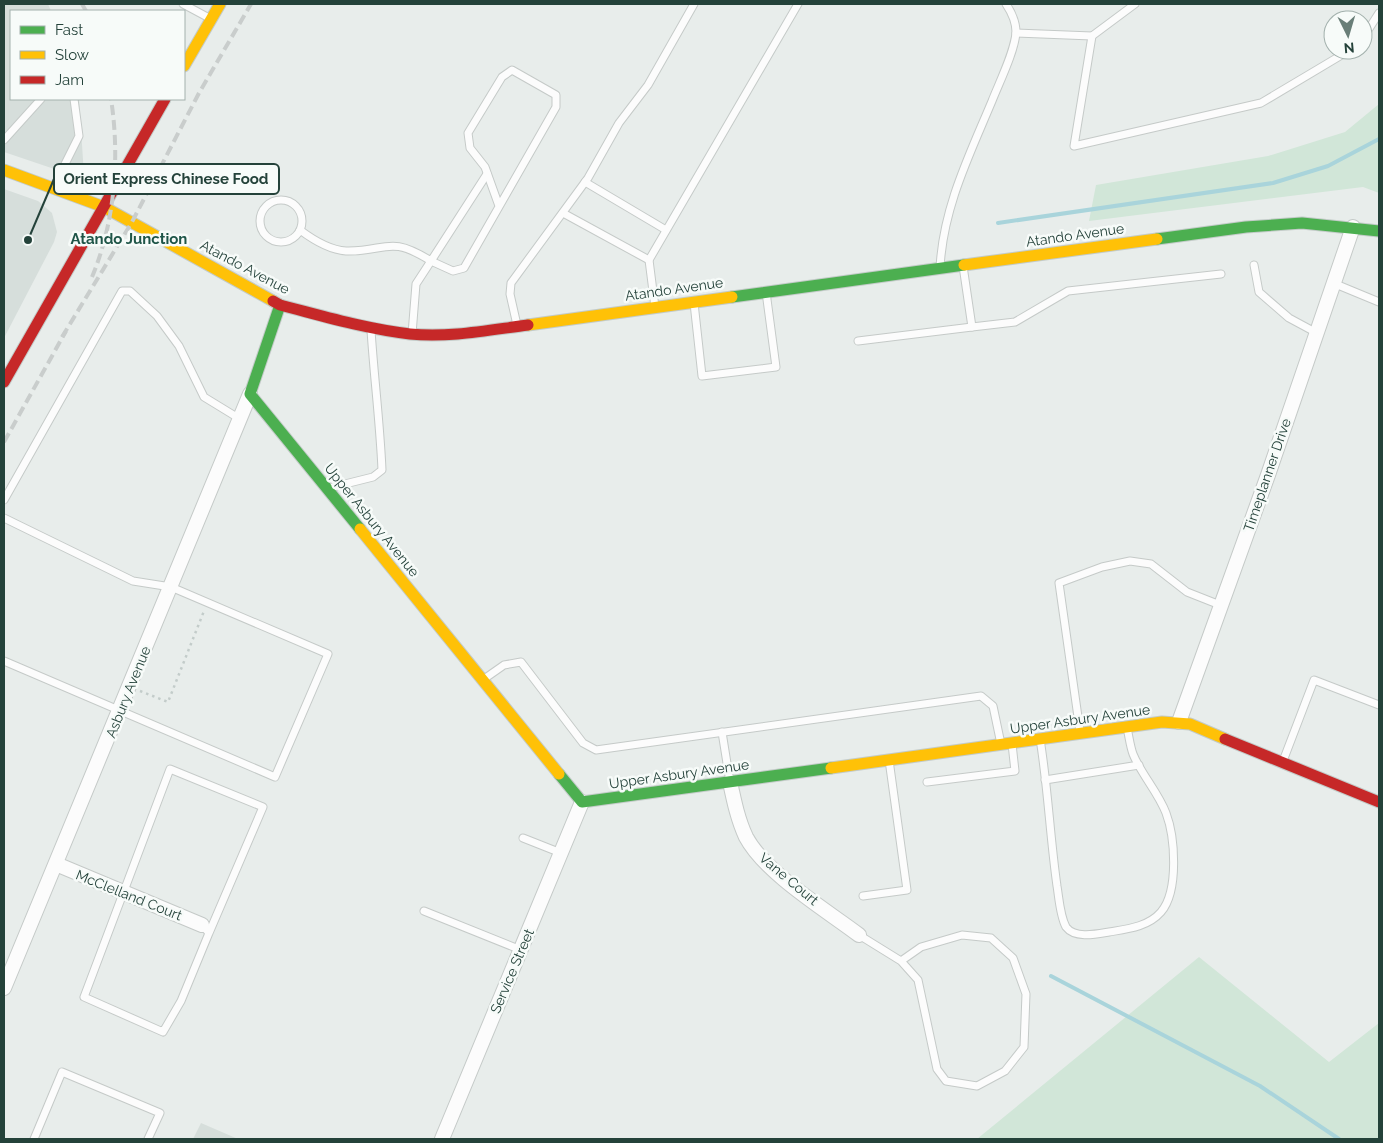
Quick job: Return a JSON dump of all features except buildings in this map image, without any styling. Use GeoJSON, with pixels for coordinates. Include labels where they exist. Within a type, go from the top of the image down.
{"type":"FeatureCollection","features":[{"type":"Feature","properties":{"kind":"main road"},"geometry":{"type":"LineString","coordinates":[[185,64],[220,4]]}},
{"type":"Feature","properties":{"kind":"main road"},"geometry":{"type":"LineString","coordinates":[[4,382],[8,368],[104,207],[164,100]]}},
{"type":"Feature","properties":{"kind":"main road","name":"Atando Avenue"},"geometry":{"type":"LineString","coordinates":[[4,170],[104,207],[280,305],[370,328],[412,334],[461,334],[1246,227],[1302,223],[1379,231]]}},
{"type":"Feature","properties":{"kind":"main road"},"geometry":{"type":"LineString","coordinates":[[250,394],[280,305]]}},
{"type":"Feature","properties":{"kind":"main road","name":"Upper Asbury Avenue"},"geometry":{"type":"LineString","coordinates":[[250,394],[582,802],[1126,727],[1179,722],[1190,724],[1379,802]]}},
{"type":"Feature","properties":{"kind":"street","name":"Timeplanner Drive"},"geometry":{"type":"LineString","coordinates":[[1179,722],[1268,475],[1353,227]]}},
{"type":"Feature","properties":{"kind":"street","name":"Asbury Avenue"},"geometry":{"type":"LineString","coordinates":[[4,988],[250,394]]}},
{"type":"Feature","properties":{"kind":"street","name":"Vane Court"},"geometry":{"type":"LineString","coordinates":[[730,782],[740,823],[758,854],[772,868],[858,935]]}},
{"type":"Feature","properties":{"kind":"street","name":"Service Street"},"geometry":{"type":"LineString","coordinates":[[442,1139],[582,802]]}},
{"type":"Feature","properties":{"kind":"street","name":"McClelland Court"},"geometry":{"type":"LineString","coordinates":[[56,864],[206,929]]}},
{"type":"Feature","properties":{"kind":"lane"},"geometry":{"type":"LineString","coordinates":[[183,4],[212,19]]}},
{"type":"Feature","properties":{"kind":"lane"},"geometry":{"type":"LineString","coordinates":[[517,326],[510,294],[511,283],[585,182],[619,123],[648,85],[694,4]]}},
{"type":"Feature","properties":{"kind":"lane"},"geometry":{"type":"LineString","coordinates":[[655,307],[649,260],[798,4]]}},
{"type":"Feature","properties":{"kind":"lane"},"geometry":{"type":"LineString","coordinates":[[940,268],[943,233],[953,196],[1004,73],[1016,33],[1013,16],[1006,4]]}},
{"type":"Feature","properties":{"kind":"lane"},"geometry":{"type":"LineString","coordinates":[[1016,33],[1092,36],[1135,4]]}},
{"type":"Feature","properties":{"kind":"lane"},"geometry":{"type":"LineString","coordinates":[[1092,36],[1074,146],[1262,103],[1333,60]]}},
{"type":"Feature","properties":{"kind":"lane"},"geometry":{"type":"LineString","coordinates":[[300,230],[324,245],[345,251],[398,245],[415,251],[453,271],[464,268],[556,107],[556,95],[512,70],[502,77],[468,133],[470,148],[485,167],[499,206]]}},
{"type":"Feature","properties":{"kind":"lane"},"geometry":{"type":"LineString","coordinates":[[4,140],[40,100]]}},
{"type":"Feature","properties":{"kind":"lane"},"geometry":{"type":"LineString","coordinates":[[52,189],[79,136],[74,100]]}},
{"type":"Feature","properties":{"kind":"lane"},"geometry":{"type":"LineString","coordinates":[[412,334],[416,284],[487,174]]}},
{"type":"Feature","properties":{"kind":"lane"},"geometry":{"type":"LineString","coordinates":[[585,182],[666,230]]}},
{"type":"Feature","properties":{"kind":"lane"},"geometry":{"type":"LineString","coordinates":[[285,201],[291,203],[300,213],[302,219],[300,230],[288,241],[275,241],[264,232],[261,226],[262,212],[272,203],[285,201]]}},
{"type":"Feature","properties":{"kind":"lane"},"geometry":{"type":"LineString","coordinates":[[563,213],[649,260]]}},
{"type":"Feature","properties":{"kind":"lane"},"geometry":{"type":"LineString","coordinates":[[963,265],[972,327]]}},
{"type":"Feature","properties":{"kind":"lane"},"geometry":{"type":"LineString","coordinates":[[1254,265],[1259,292],[1289,318],[1316,332]]}},
{"type":"Feature","properties":{"kind":"lane"},"geometry":{"type":"LineString","coordinates":[[858,340],[1015,322],[1068,291],[1221,274]]}},
{"type":"Feature","properties":{"kind":"lane"},"geometry":{"type":"LineString","coordinates":[[1333,283],[1379,302]]}},
{"type":"Feature","properties":{"kind":"lane"},"geometry":{"type":"LineString","coordinates":[[4,500],[122,291],[130,291],[157,316],[180,346],[204,397],[240,419]]}},
{"type":"Feature","properties":{"kind":"lane"},"geometry":{"type":"LineString","coordinates":[[694,302],[702,376],[776,367],[766,292]]}},
{"type":"Feature","properties":{"kind":"lane"},"geometry":{"type":"LineString","coordinates":[[326,488],[373,476],[382,470],[381,434],[374,387],[370,328]]}},
{"type":"Feature","properties":{"kind":"lane"},"geometry":{"type":"LineString","coordinates":[[4,518],[133,581],[171,588],[328,654],[275,777],[4,661]]}},
{"type":"Feature","properties":{"kind":"lane"},"geometry":{"type":"LineString","coordinates":[[1080,734],[1059,583],[1102,567],[1130,561],[1151,564],[1187,592],[1220,606]]}},
{"type":"Feature","properties":{"kind":"lane"},"geometry":{"type":"LineString","coordinates":[[483,680],[504,665],[521,662],[583,743],[596,750],[981,696],[992,706],[1015,771],[927,782]]}},
{"type":"Feature","properties":{"kind":"lane"},"geometry":{"type":"LineString","coordinates":[[1283,762],[1314,680],[1379,705]]}},
{"type":"Feature","properties":{"kind":"lane"},"geometry":{"type":"LineString","coordinates":[[1040,739],[1046,780],[1051,845],[1066,926],[1072,932],[1081,935],[1097,934],[1137,927],[1152,919],[1162,912],[1173,884],[1174,849],[1170,827],[1165,811],[1133,753],[1126,727]]}},
{"type":"Feature","properties":{"kind":"lane"},"geometry":{"type":"LineString","coordinates":[[722,732],[730,782]]}},
{"type":"Feature","properties":{"kind":"lane"},"geometry":{"type":"LineString","coordinates":[[863,896],[907,890],[889,760]]}},
{"type":"Feature","properties":{"kind":"lane"},"geometry":{"type":"LineString","coordinates":[[1046,780],[1139,765]]}},
{"type":"Feature","properties":{"kind":"lane"},"geometry":{"type":"LineString","coordinates":[[170,769],[263,807],[206,929],[181,1001],[163,1032],[84,997],[123,892],[170,769]]}},
{"type":"Feature","properties":{"kind":"lane"},"geometry":{"type":"LineString","coordinates":[[523,838],[562,854]]}},
{"type":"Feature","properties":{"kind":"lane"},"geometry":{"type":"LineString","coordinates":[[424,912],[521,950]]}},
{"type":"Feature","properties":{"kind":"lane"},"geometry":{"type":"LineString","coordinates":[[858,935],[901,961],[918,980],[936,1069],[946,1081],[977,1086],[1005,1071],[1024,1047],[1026,994],[1013,958],[991,938],[962,935],[921,947],[901,961]]}},
{"type":"Feature","properties":{"kind":"lane"},"geometry":{"type":"LineString","coordinates":[[34,1139],[62,1072],[160,1113],[148,1139]]}},
{"type":"Feature","properties":{"kind":"path"},"geometry":{"type":"LineString","coordinates":[[130,686],[168,702],[207,603]]}},
{"type":"Feature","properties":{"kind":"shaded area"},"geometry":{"type":"Polygon","coordinates":[[[4,4],[48,4],[51,10],[10,10],[10,100],[79,100],[84,175],[72,175],[4,152],[4,4]]]}},
{"type":"Feature","properties":{"kind":"shaded area"},"geometry":{"type":"Polygon","coordinates":[[[4,189],[38,201],[52,213],[57,232],[54,242],[4,338],[4,189]]]}},
{"type":"Feature","properties":{"kind":"shaded area"},"geometry":{"type":"Polygon","coordinates":[[[201,1123],[238,1139],[193,1139],[201,1123]]]}},
{"type":"Feature","properties":{"kind":"green space"},"geometry":{"type":"Polygon","coordinates":[[[1379,104],[1379,193],[1363,187],[1089,221],[1096,185],[1268,156],[1345,132],[1379,104]]]}},
{"type":"Feature","properties":{"kind":"green space"},"geometry":{"type":"Polygon","coordinates":[[[1199,957],[1329,1062],[1379,1023],[1379,1139],[977,1139],[1199,957]]]}},
{"type":"Feature","properties":{"kind":"waterway"},"geometry":{"type":"LineString","coordinates":[[998,223],[1273,183],[1328,166],[1379,139]]}},
{"type":"Feature","properties":{"kind":"waterway"},"geometry":{"type":"LineString","coordinates":[[1051,976],[1260,1086],[1339,1139]]}},
{"type":"Feature","properties":{"kind":"railway"},"geometry":{"type":"LineString","coordinates":[[82,4],[85,10]]}},
{"type":"Feature","properties":{"kind":"railway"},"geometry":{"type":"LineString","coordinates":[[62,337],[132,222],[199,93],[251,4]]}},
{"type":"Feature","properties":{"kind":"railway"},"geometry":{"type":"LineString","coordinates":[[92,277],[106,234],[114,189],[115,144],[111,100]]}},
{"type":"Feature","properties":{"kind":"railway"},"geometry":{"type":"LineString","coordinates":[[4,442],[66,331]]}},
{"type":"Feature","properties":{"kind":"traffic: fast"},"geometry":{"type":"LineString","coordinates":[[1157,239],[1246,227],[1302,223],[1379,231]]}},
{"type":"Feature","properties":{"kind":"traffic: fast"},"geometry":{"type":"LineString","coordinates":[[732,297],[964,265]]}},
{"type":"Feature","properties":{"kind":"traffic: fast"},"geometry":{"type":"LineString","coordinates":[[280,305],[250,394],[360,529]]}},
{"type":"Feature","properties":{"kind":"traffic: fast"},"geometry":{"type":"LineString","coordinates":[[559,774],[582,802],[831,768]]}},
{"type":"Feature","properties":{"kind":"traffic: slow"},"geometry":{"type":"LineString","coordinates":[[185,64],[220,4]]}},
{"type":"Feature","properties":{"kind":"traffic: slow"},"geometry":{"type":"LineString","coordinates":[[4,170],[104,207],[273,301]]}},
{"type":"Feature","properties":{"kind":"traffic: slow"},"geometry":{"type":"LineString","coordinates":[[964,265],[1157,239]]}},
{"type":"Feature","properties":{"kind":"traffic: slow"},"geometry":{"type":"LineString","coordinates":[[528,325],[732,297]]}},
{"type":"Feature","properties":{"kind":"traffic: slow"},"geometry":{"type":"LineString","coordinates":[[360,529],[559,774]]}},
{"type":"Feature","properties":{"kind":"traffic: slow"},"geometry":{"type":"LineString","coordinates":[[831,768],[1162,722],[1190,724],[1225,739]]}},
{"type":"Feature","properties":{"kind":"traffic: jam"},"geometry":{"type":"LineString","coordinates":[[4,382],[164,100]]}},
{"type":"Feature","properties":{"kind":"traffic: jam"},"geometry":{"type":"LineString","coordinates":[[273,301],[280,305],[345,322],[410,334],[454,334],[528,325]]}},
{"type":"Feature","properties":{"kind":"traffic: jam"},"geometry":{"type":"LineString","coordinates":[[1225,739],[1379,802]]}},
{"type":"Feature","properties":{"kind":"place","name":"Orient Express Chinese Food"},"geometry":{"type":"Point","coordinates":[28,240]}},
{"type":"Feature","properties":{"kind":"district","name":"Atando Junction"},"geometry":{"type":"Point","coordinates":[129,239]}}]}
